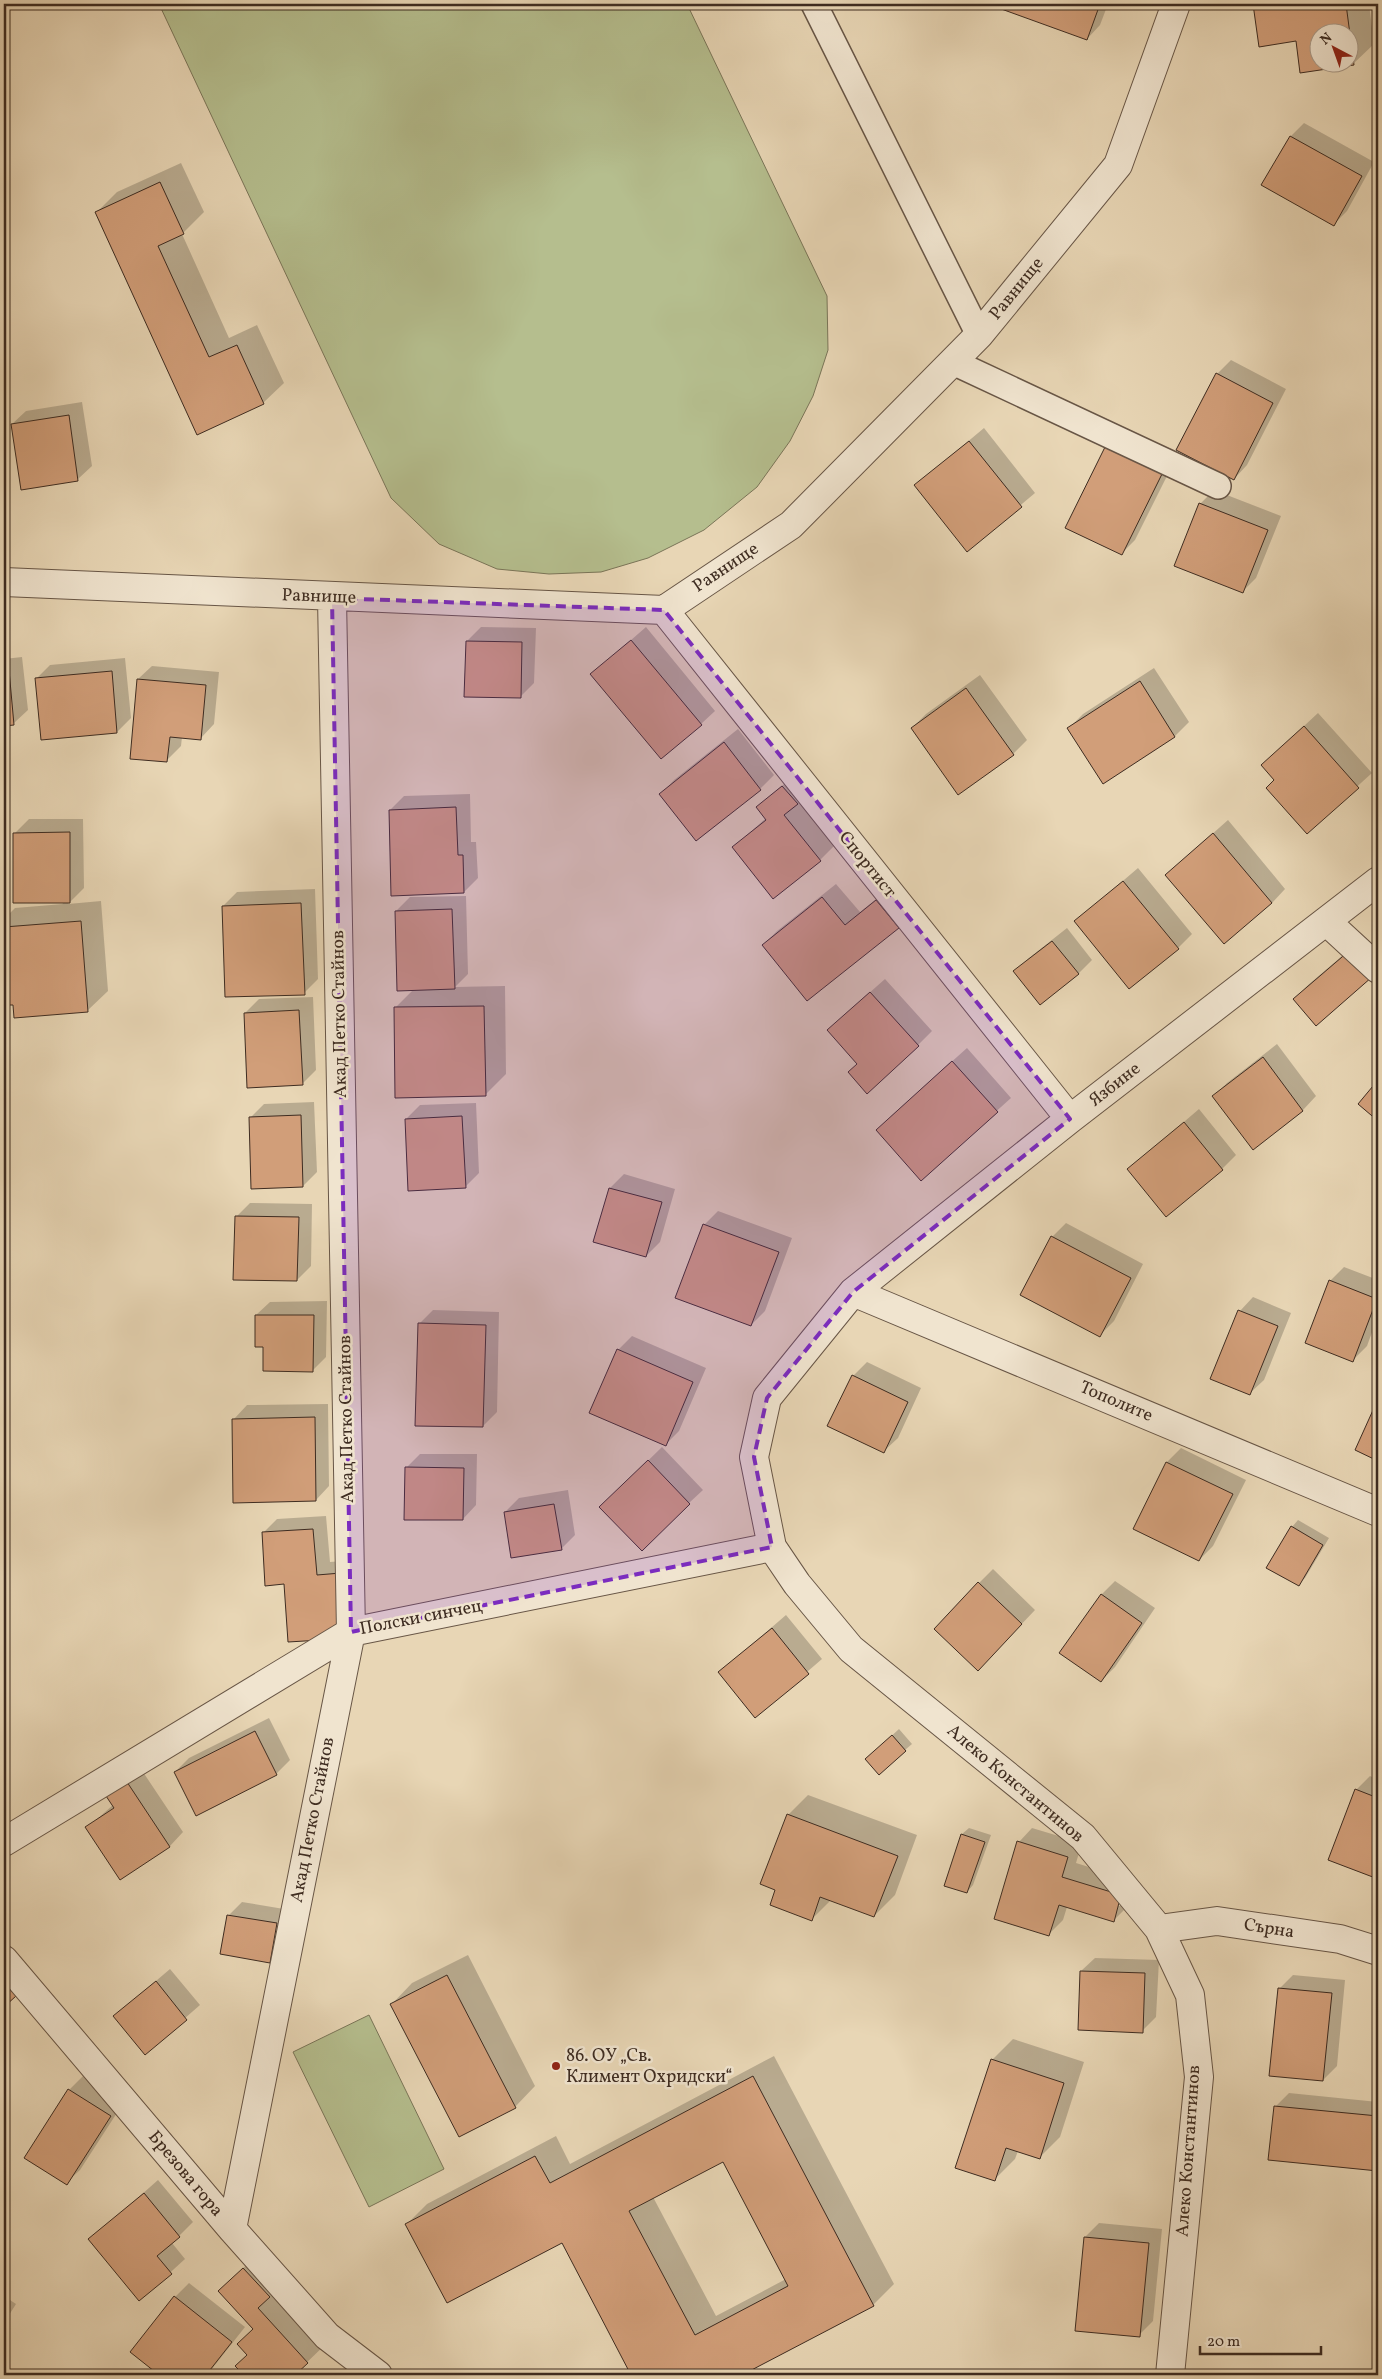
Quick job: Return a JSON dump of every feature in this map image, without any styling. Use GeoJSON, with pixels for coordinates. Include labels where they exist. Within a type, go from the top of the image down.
{"type":"FeatureCollection","features":[{"type":"Feature","properties":{"kind":"street","name":"Равнище"},"geometry":{"type":"LineString","coordinates":[[4,582],[332,598],[664,610],[791,525],[979,335],[1118,165],[1176,4]]}},
{"type":"Feature","properties":{"kind":"street","name":"Акад Петко Стайнов"},"geometry":{"type":"LineString","coordinates":[[232,2229],[351,1632],[332,598]]}},
{"type":"Feature","properties":{"kind":"street","name":"Спортист"},"geometry":{"type":"LineString","coordinates":[[664,610],[1070,1119]]}},
{"type":"Feature","properties":{"kind":"street","name":"Язбине"},"geometry":{"type":"LineString","coordinates":[[853,1292],[1070,1119],[1378,881]]}},
{"type":"Feature","properties":{"kind":"street"},"geometry":{"type":"LineString","coordinates":[[1327,922],[1378,969]]}},
{"type":"Feature","properties":{"kind":"street","name":"Тополите"},"geometry":{"type":"LineString","coordinates":[[853,1292],[1378,1512]]}},
{"type":"Feature","properties":{"kind":"street","name":"Алеко Константинов"},"geometry":{"type":"LineString","coordinates":[[853,1292],[767,1398],[754,1457],[772,1547],[797,1584],[851,1649],[1083,1837],[1159,1928],[1190,1995],[1199,2077],[1170,2375]]}},
{"type":"Feature","properties":{"kind":"street","name":"Полски синчец"},"geometry":{"type":"LineString","coordinates":[[4,1842],[351,1632],[772,1547]]}},
{"type":"Feature","properties":{"kind":"street","name":"Сърна"},"geometry":{"type":"LineString","coordinates":[[1159,1928],[1217,1921],[1340,1940],[1378,1951]]}},
{"type":"Feature","properties":{"kind":"street","name":"Брезова гора"},"geometry":{"type":"LineString","coordinates":[[4,1960],[232,2229],[327,2336],[378,2375]]}},
{"type":"Feature","properties":{"kind":"lane"},"geometry":{"type":"LineString","coordinates":[[814,4],[979,335]]}},
{"type":"Feature","properties":{"kind":"lane"},"geometry":{"type":"LineString","coordinates":[[952,362],[1218,486]]}},
{"type":"Feature","properties":{"kind":"highlighted area"},"geometry":{"type":"Polygon","coordinates":[[[332,598],[664,610],[1070,1119],[853,1292],[767,1398],[754,1457],[772,1547],[351,1632],[332,598]]]}},
{"type":"Feature","properties":{"kind":"green space"},"geometry":{"type":"Polygon","coordinates":[[[159,4],[687,4],[827,296],[828,350],[813,396],[790,441],[757,487],[704,530],[648,558],[601,572],[549,574],[497,569],[439,544],[391,498],[159,4]]]}},
{"type":"Feature","properties":{"kind":"green space"},"geometry":{"type":"Polygon","coordinates":[[[369,2015],[444,2169],[369,2207],[293,2052],[369,2015]]]}},
{"type":"Feature","properties":{"kind":"building"},"geometry":{"type":"Polygon","coordinates":[[[994,4],[1100,4],[1087,40],[993,6],[994,4]]]}},
{"type":"Feature","properties":{"kind":"building"},"geometry":{"type":"Polygon","coordinates":[[[1253,4],[1346,4],[1349,22],[1310,22],[1310,72],[1300,73],[1296,41],[1259,47],[1253,4]]]}},
{"type":"Feature","properties":{"kind":"building"},"geometry":{"type":"Polygon","coordinates":[[[1290,136],[1362,176],[1334,226],[1261,185],[1290,136]]]}},
{"type":"Feature","properties":{"kind":"building"},"geometry":{"type":"Polygon","coordinates":[[[160,182],[184,234],[158,246],[209,357],[237,345],[264,404],[197,435],[95,212],[160,182]]]}},
{"type":"Feature","properties":{"kind":"building"},"geometry":{"type":"Polygon","coordinates":[[[1216,373],[1273,403],[1234,480],[1176,450],[1216,373]]]}},
{"type":"Feature","properties":{"kind":"building"},"geometry":{"type":"Polygon","coordinates":[[[69,415],[78,481],[21,490],[11,424],[69,415]]]}},
{"type":"Feature","properties":{"kind":"building"},"geometry":{"type":"Polygon","coordinates":[[[969,441],[1022,507],[967,552],[914,485],[969,441]]]}},
{"type":"Feature","properties":{"kind":"building"},"geometry":{"type":"Polygon","coordinates":[[[1107,443],[1164,470],[1122,555],[1065,528],[1107,443]]]}},
{"type":"Feature","properties":{"kind":"building"},"geometry":{"type":"Polygon","coordinates":[[[1199,503],[1268,530],[1243,593],[1174,566],[1199,503]]]}},
{"type":"Feature","properties":{"kind":"building"},"geometry":{"type":"Polygon","coordinates":[[[631,640],[702,725],[661,759],[590,674],[631,640]]]}},
{"type":"Feature","properties":{"kind":"building"},"geometry":{"type":"Polygon","coordinates":[[[466,641],[522,642],[521,698],[464,697],[466,641]]]}},
{"type":"Feature","properties":{"kind":"building"},"geometry":{"type":"Polygon","coordinates":[[[9,670],[14,725],[4,726],[4,671],[9,670]]]}},
{"type":"Feature","properties":{"kind":"building"},"geometry":{"type":"Polygon","coordinates":[[[112,671],[117,733],[41,740],[35,678],[112,671]]]}},
{"type":"Feature","properties":{"kind":"building"},"geometry":{"type":"Polygon","coordinates":[[[137,679],[206,685],[201,740],[170,737],[167,762],[130,759],[137,679]]]}},
{"type":"Feature","properties":{"kind":"building"},"geometry":{"type":"Polygon","coordinates":[[[1140,681],[1175,737],[1103,784],[1067,728],[1140,681]]]}},
{"type":"Feature","properties":{"kind":"building"},"geometry":{"type":"Polygon","coordinates":[[[966,688],[1014,755],[958,795],[911,728],[966,688]]]}},
{"type":"Feature","properties":{"kind":"building"},"geometry":{"type":"Polygon","coordinates":[[[1304,726],[1359,788],[1307,834],[1266,788],[1274,780],[1261,765],[1304,726]]]}},
{"type":"Feature","properties":{"kind":"building"},"geometry":{"type":"Polygon","coordinates":[[[724,742],[761,790],[696,841],[659,794],[724,742]]]}},
{"type":"Feature","properties":{"kind":"building"},"geometry":{"type":"Polygon","coordinates":[[[782,786],[798,804],[784,815],[821,861],[773,899],[732,847],[766,820],[756,807],[782,786]]]}},
{"type":"Feature","properties":{"kind":"building"},"geometry":{"type":"Polygon","coordinates":[[[456,807],[458,855],[463,855],[464,893],[391,896],[389,810],[456,807]]]}},
{"type":"Feature","properties":{"kind":"building"},"geometry":{"type":"Polygon","coordinates":[[[70,832],[70,903],[13,903],[13,833],[70,832]]]}},
{"type":"Feature","properties":{"kind":"building"},"geometry":{"type":"Polygon","coordinates":[[[1213,833],[1272,903],[1224,944],[1165,875],[1213,833]]]}},
{"type":"Feature","properties":{"kind":"building"},"geometry":{"type":"Polygon","coordinates":[[[1123,881],[1179,949],[1129,989],[1074,921],[1123,881]]]}},
{"type":"Feature","properties":{"kind":"building"},"geometry":{"type":"Polygon","coordinates":[[[822,897],[845,925],[876,900],[899,928],[807,1001],[762,945],[822,897]]]}},
{"type":"Feature","properties":{"kind":"building"},"geometry":{"type":"Polygon","coordinates":[[[301,903],[305,995],[225,997],[222,906],[301,903]]]}},
{"type":"Feature","properties":{"kind":"building"},"geometry":{"type":"Polygon","coordinates":[[[452,909],[455,989],[397,991],[395,911],[452,909]]]}},
{"type":"Feature","properties":{"kind":"building"},"geometry":{"type":"Polygon","coordinates":[[[81,921],[88,1012],[14,1018],[13,1005],[4,1005],[4,927],[81,921]]]}},
{"type":"Feature","properties":{"kind":"building"},"geometry":{"type":"Polygon","coordinates":[[[1052,941],[1079,974],[1040,1005],[1013,971],[1052,941]]]}},
{"type":"Feature","properties":{"kind":"building"},"geometry":{"type":"Polygon","coordinates":[[[1349,951],[1372,977],[1316,1026],[1293,999],[1349,951]]]}},
{"type":"Feature","properties":{"kind":"building"},"geometry":{"type":"Polygon","coordinates":[[[870,992],[919,1046],[867,1094],[848,1072],[857,1064],[827,1030],[870,992]]]}},
{"type":"Feature","properties":{"kind":"building"},"geometry":{"type":"Polygon","coordinates":[[[484,1006],[486,1096],[395,1098],[394,1007],[484,1006]]]}},
{"type":"Feature","properties":{"kind":"building"},"geometry":{"type":"Polygon","coordinates":[[[299,1010],[303,1085],[247,1088],[244,1013],[299,1010]]]}},
{"type":"Feature","properties":{"kind":"building"},"geometry":{"type":"Polygon","coordinates":[[[1263,1057],[1303,1111],[1253,1150],[1212,1096],[1263,1057]]]}},
{"type":"Feature","properties":{"kind":"building"},"geometry":{"type":"Polygon","coordinates":[[[952,1061],[998,1112],[921,1181],[876,1130],[952,1061]]]}},
{"type":"Feature","properties":{"kind":"building"},"geometry":{"type":"Polygon","coordinates":[[[1378,1080],[1378,1121],[1358,1104],[1378,1080]]]}},
{"type":"Feature","properties":{"kind":"building"},"geometry":{"type":"Polygon","coordinates":[[[301,1115],[303,1187],[251,1189],[249,1117],[301,1115]]]}},
{"type":"Feature","properties":{"kind":"building"},"geometry":{"type":"Polygon","coordinates":[[[462,1116],[466,1188],[408,1191],[405,1119],[462,1116]]]}},
{"type":"Feature","properties":{"kind":"building"},"geometry":{"type":"Polygon","coordinates":[[[1184,1122],[1223,1170],[1166,1217],[1127,1169],[1184,1122]]]}},
{"type":"Feature","properties":{"kind":"building"},"geometry":{"type":"Polygon","coordinates":[[[609,1188],[662,1202],[646,1257],[593,1242],[609,1188]]]}},
{"type":"Feature","properties":{"kind":"building"},"geometry":{"type":"Polygon","coordinates":[[[235,1216],[299,1217],[297,1281],[233,1280],[235,1216]]]}},
{"type":"Feature","properties":{"kind":"building"},"geometry":{"type":"Polygon","coordinates":[[[703,1224],[779,1252],[751,1326],[675,1298],[703,1224]]]}},
{"type":"Feature","properties":{"kind":"building"},"geometry":{"type":"Polygon","coordinates":[[[1051,1236],[1131,1278],[1100,1337],[1020,1295],[1051,1236]]]}},
{"type":"Feature","properties":{"kind":"building"},"geometry":{"type":"Polygon","coordinates":[[[1329,1280],[1377,1299],[1353,1362],[1305,1343],[1329,1280]]]}},
{"type":"Feature","properties":{"kind":"building"},"geometry":{"type":"Polygon","coordinates":[[[1238,1310],[1278,1326],[1250,1395],[1210,1379],[1238,1310]]]}},
{"type":"Feature","properties":{"kind":"building"},"geometry":{"type":"Polygon","coordinates":[[[255,1315],[314,1315],[313,1372],[263,1371],[263,1347],[255,1347],[255,1315]]]}},
{"type":"Feature","properties":{"kind":"building"},"geometry":{"type":"Polygon","coordinates":[[[418,1323],[486,1325],[483,1427],[415,1426],[418,1323]]]}},
{"type":"Feature","properties":{"kind":"building"},"geometry":{"type":"Polygon","coordinates":[[[617,1349],[693,1382],[666,1446],[589,1413],[617,1349]]]}},
{"type":"Feature","properties":{"kind":"building"},"geometry":{"type":"Polygon","coordinates":[[[852,1375],[908,1402],[884,1453],[827,1426],[852,1375]]]}},
{"type":"Feature","properties":{"kind":"building"},"geometry":{"type":"Polygon","coordinates":[[[1378,1399],[1378,1461],[1355,1450],[1378,1399]]]}},
{"type":"Feature","properties":{"kind":"building"},"geometry":{"type":"Polygon","coordinates":[[[315,1417],[316,1501],[233,1503],[232,1419],[315,1417]]]}},
{"type":"Feature","properties":{"kind":"building"},"geometry":{"type":"Polygon","coordinates":[[[648,1460],[690,1504],[642,1551],[599,1507],[648,1460]]]}},
{"type":"Feature","properties":{"kind":"building"},"geometry":{"type":"Polygon","coordinates":[[[1166,1462],[1233,1494],[1199,1561],[1133,1529],[1166,1462]]]}},
{"type":"Feature","properties":{"kind":"building"},"geometry":{"type":"Polygon","coordinates":[[[405,1467],[464,1468],[463,1520],[404,1520],[405,1467]]]}},
{"type":"Feature","properties":{"kind":"building"},"geometry":{"type":"Polygon","coordinates":[[[554,1504],[562,1550],[511,1558],[504,1512],[554,1504]]]}},
{"type":"Feature","properties":{"kind":"building"},"geometry":{"type":"Polygon","coordinates":[[[1291,1526],[1323,1545],[1299,1586],[1266,1568],[1291,1526]]]}},
{"type":"Feature","properties":{"kind":"building"},"geometry":{"type":"Polygon","coordinates":[[[313,1529],[317,1575],[341,1573],[344,1616],[321,1640],[288,1642],[284,1584],[265,1586],[262,1532],[313,1529]]]}},
{"type":"Feature","properties":{"kind":"building"},"geometry":{"type":"Polygon","coordinates":[[[978,1582],[1022,1624],[978,1671],[934,1629],[978,1582]]]}},
{"type":"Feature","properties":{"kind":"building"},"geometry":{"type":"Polygon","coordinates":[[[1101,1594],[1142,1623],[1101,1682],[1059,1653],[1101,1594]]]}},
{"type":"Feature","properties":{"kind":"building"},"geometry":{"type":"Polygon","coordinates":[[[772,1628],[809,1674],[755,1718],[718,1672],[772,1628]]]}},
{"type":"Feature","properties":{"kind":"building"},"geometry":{"type":"Polygon","coordinates":[[[255,1731],[277,1775],[196,1816],[174,1772],[255,1731]]]}},
{"type":"Feature","properties":{"kind":"building"},"geometry":{"type":"Polygon","coordinates":[[[892,1735],[906,1751],[879,1775],[865,1759],[892,1735]]]}},
{"type":"Feature","properties":{"kind":"building"},"geometry":{"type":"Polygon","coordinates":[[[127,1782],[170,1847],[120,1880],[85,1827],[114,1808],[106,1796],[127,1782]]]}},
{"type":"Feature","properties":{"kind":"building"},"geometry":{"type":"Polygon","coordinates":[[[1355,1789],[1378,1798],[1378,1879],[1328,1860],[1355,1789]]]}},
{"type":"Feature","properties":{"kind":"building"},"geometry":{"type":"Polygon","coordinates":[[[787,1814],[898,1856],[874,1917],[820,1897],[812,1921],[770,1905],[775,1890],[760,1884],[787,1814]]]}},
{"type":"Feature","properties":{"kind":"building"},"geometry":{"type":"Polygon","coordinates":[[[961,1834],[985,1842],[967,1893],[944,1886],[961,1834]]]}},
{"type":"Feature","properties":{"kind":"building"},"geometry":{"type":"Polygon","coordinates":[[[1017,1841],[1068,1857],[1062,1877],[1121,1895],[1114,1922],[1059,1905],[1049,1936],[994,1919],[1017,1841]]]}},
{"type":"Feature","properties":{"kind":"building"},"geometry":{"type":"Polygon","coordinates":[[[227,1915],[277,1923],[270,1963],[220,1954],[227,1915]]]}},
{"type":"Feature","properties":{"kind":"building"},"geometry":{"type":"Polygon","coordinates":[[[1080,1971],[1145,1973],[1143,2033],[1078,2030],[1080,1971]]]}},
{"type":"Feature","properties":{"kind":"building"},"geometry":{"type":"Polygon","coordinates":[[[447,1975],[516,2108],[459,2137],[390,2004],[447,1975]]]}},
{"type":"Feature","properties":{"kind":"building"},"geometry":{"type":"Polygon","coordinates":[[[156,1981],[187,2020],[145,2055],[113,2016],[156,1981]]]}},
{"type":"Feature","properties":{"kind":"building"},"geometry":{"type":"Polygon","coordinates":[[[4,1982],[16,1996],[4,2007],[4,1982]]]}},
{"type":"Feature","properties":{"kind":"building"},"geometry":{"type":"Polygon","coordinates":[[[1278,1988],[1332,1993],[1323,2081],[1269,2076],[1278,1988]]]}},
{"type":"Feature","properties":{"kind":"building"},"geometry":{"type":"Polygon","coordinates":[[[991,2059],[1064,2083],[1040,2159],[1006,2148],[995,2181],[955,2168],[991,2059]]]}},
{"type":"Feature","properties":{"kind":"building"},"geometry":{"type":"Polygon","coordinates":[[[753,2076],[874,2306],[742,2375],[631,2375],[562,2243],[447,2303],[405,2224],[535,2156],[550,2183],[753,2076]],[[723,2162],[629,2211],[695,2335],[788,2286],[723,2162]]]}},
{"type":"Feature","properties":{"kind":"building"},"geometry":{"type":"Polygon","coordinates":[[[68,2089],[111,2116],[67,2185],[24,2158],[68,2089]]]}},
{"type":"Feature","properties":{"kind":"building"},"geometry":{"type":"Polygon","coordinates":[[[1274,2106],[1378,2116],[1378,2171],[1268,2160],[1274,2106]]]}},
{"type":"Feature","properties":{"kind":"building"},"geometry":{"type":"Polygon","coordinates":[[[144,2193],[180,2237],[157,2256],[172,2274],[139,2301],[88,2239],[144,2193]]]}},
{"type":"Feature","properties":{"kind":"building"},"geometry":{"type":"Polygon","coordinates":[[[1084,2237],[1149,2243],[1140,2337],[1075,2331],[1084,2237]]]}},
{"type":"Feature","properties":{"kind":"building"},"geometry":{"type":"Polygon","coordinates":[[[243,2268],[270,2297],[258,2308],[308,2363],[295,2375],[244,2375],[235,2366],[247,2355],[237,2344],[253,2329],[218,2291],[243,2268]]]}},
{"type":"Feature","properties":{"kind":"building"},"geometry":{"type":"Polygon","coordinates":[[[174,2296],[232,2342],[206,2375],[159,2375],[130,2352],[174,2296]]]}},
{"type":"Feature","properties":{"kind":"place","name":"86. ОУ „Св. Климент Охридски“"},"geometry":{"type":"Point","coordinates":[556,2066]}}]}
